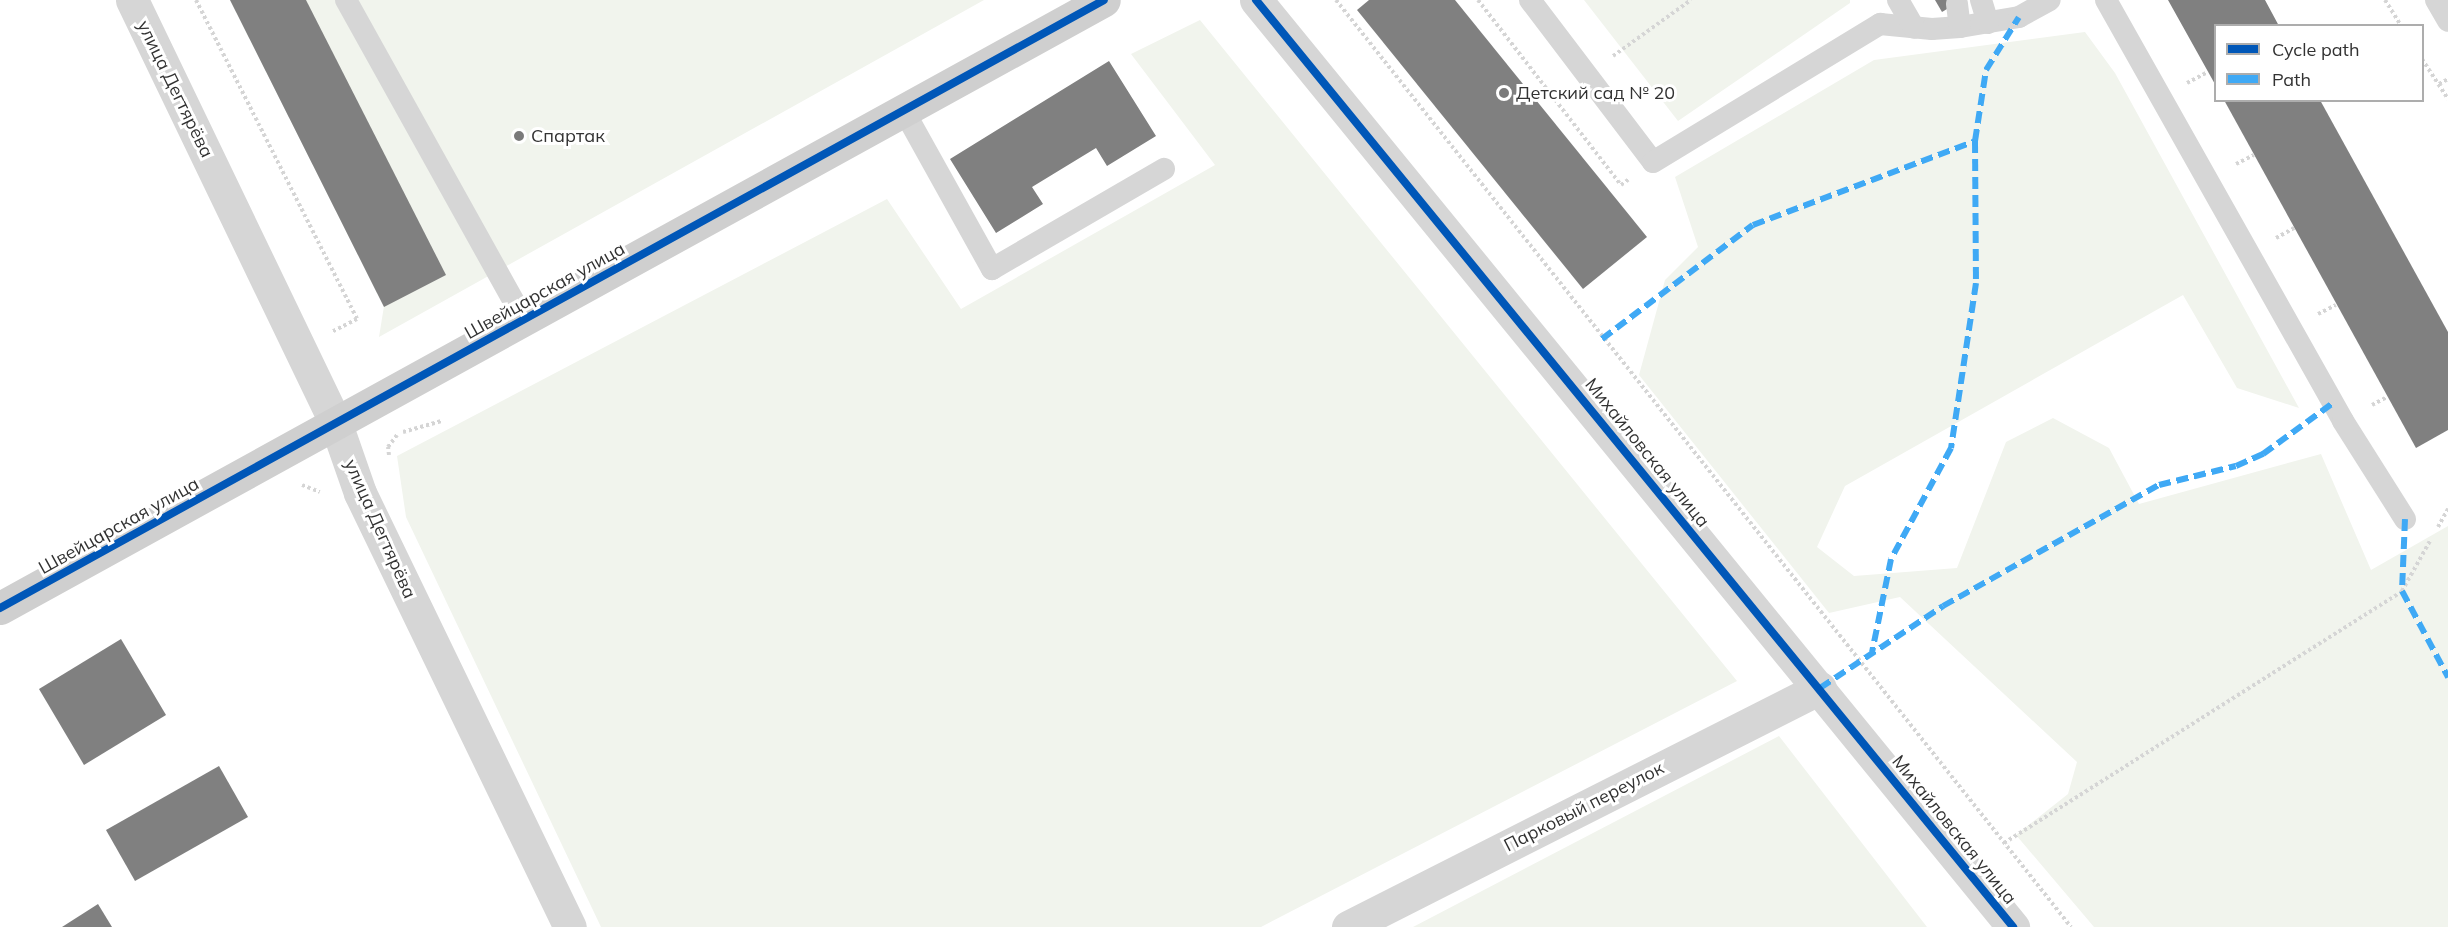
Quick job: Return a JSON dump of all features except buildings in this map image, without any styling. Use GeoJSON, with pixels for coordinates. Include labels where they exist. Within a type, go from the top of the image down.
{"type":"FeatureCollection","features":[{"type":"Feature","properties":{"kind":"street","name":"улица Дегтярёва"},"geometry":{"type":"LineString","coordinates":[[132,0],[300,346],[336,424],[365,504],[570,927]]}},
{"type":"Feature","properties":{"kind":"street","name":"Швейцарская улица"},"geometry":{"type":"LineString","coordinates":[[0,608],[1104,0]]}},
{"type":"Feature","properties":{"kind":"street","name":"Михайловская улица"},"geometry":{"type":"LineString","coordinates":[[1256,0],[2013,927]]}},
{"type":"Feature","properties":{"kind":"street","name":"Парковый переулок"},"geometry":{"type":"LineString","coordinates":[[1348,927],[1820,688]]}},
{"type":"Feature","properties":{"kind":"lane"},"geometry":{"type":"LineString","coordinates":[[346,0],[524,320]]}},
{"type":"Feature","properties":{"kind":"lane"},"geometry":{"type":"LineString","coordinates":[[1530,0],[1653,162],[1880,24],[1960,27],[1988,23],[2015,8],[2050,0]]}},
{"type":"Feature","properties":{"kind":"lane"},"geometry":{"type":"LineString","coordinates":[[1898,0],[1914,27]]}},
{"type":"Feature","properties":{"kind":"lane"},"geometry":{"type":"LineString","coordinates":[[1981,0],[1988,23]]}},
{"type":"Feature","properties":{"kind":"lane"},"geometry":{"type":"LineString","coordinates":[[2106,0],[2343,421],[2405,519]]}},
{"type":"Feature","properties":{"kind":"lane"},"geometry":{"type":"LineString","coordinates":[[2436,0],[2448,21]]}},
{"type":"Feature","properties":{"kind":"lane"},"geometry":{"type":"LineString","coordinates":[[1957,4],[1960,27]]}},
{"type":"Feature","properties":{"kind":"lane"},"geometry":{"type":"LineString","coordinates":[[904,111],[992,269],[1164,169]]}},
{"type":"Feature","properties":{"kind":"path"},"geometry":{"type":"LineString","coordinates":[[196,0],[357,320],[300,346]]}},
{"type":"Feature","properties":{"kind":"path"},"geometry":{"type":"LineString","coordinates":[[1336,0],[2072,927]]}},
{"type":"Feature","properties":{"kind":"path"},"geometry":{"type":"LineString","coordinates":[[1478,0],[1621,185]]}},
{"type":"Feature","properties":{"kind":"path"},"geometry":{"type":"LineString","coordinates":[[1623,49],[1691,0]]}},
{"type":"Feature","properties":{"kind":"path"},"geometry":{"type":"LineString","coordinates":[[2385,0],[2400,24]]}},
{"type":"Feature","properties":{"kind":"path"},"geometry":{"type":"LineString","coordinates":[[2424,62],[2448,99]]}},
{"type":"Feature","properties":{"kind":"path"},"geometry":{"type":"LineString","coordinates":[[2439,84],[2448,79]]}},
{"type":"Feature","properties":{"kind":"path"},"geometry":{"type":"LineString","coordinates":[[2004,843],[2402,591],[2448,509]]}},
{"type":"Feature","properties":{"kind":"shaded area","name":"Спартак"},"geometry":{"type":"Polygon","coordinates":[[[230,0],[984,0],[379,337],[384,306],[230,0]]]}},
{"type":"Feature","properties":{"kind":"shaded area"},"geometry":{"type":"Polygon","coordinates":[[[1584,0],[1850,0],[1850,3],[1678,121],[1584,0]]]}},
{"type":"Feature","properties":{"kind":"shaded area"},"geometry":{"type":"Polygon","coordinates":[[[1200,20],[1737,681],[1261,927],[601,927],[406,517],[397,456],[887,199],[961,309],[1215,165],[1131,54],[1200,20]]]}},
{"type":"Feature","properties":{"kind":"shaded area"},"geometry":{"type":"Polygon","coordinates":[[[2085,32],[2115,73],[2299,408],[2237,388],[2183,295],[1845,486],[1817,547],[1854,576],[1957,568],[2006,442],[2053,418],[2109,448],[2139,504],[2321,454],[2371,570],[2448,526],[2448,927],[2094,927],[2016,835],[2068,794],[2077,762],[1900,597],[1829,613],[1639,375],[1665,280],[1698,247],[1675,177],[1874,60],[2085,32]]]}},
{"type":"Feature","properties":{"kind":"shaded area"},"geometry":{"type":"Polygon","coordinates":[[[1779,736],[1927,927],[1413,927],[1779,736]]]}},
{"type":"Feature","properties":{"kind":"marked path"},"geometry":{"type":"LineString","coordinates":[[1975,141],[1986,70],[2019,17]]}},
{"type":"Feature","properties":{"kind":"marked path"},"geometry":{"type":"LineString","coordinates":[[1602,339],[1753,225],[1975,141],[1976,283],[1951,448],[1891,559],[1872,652]]}},
{"type":"Feature","properties":{"kind":"marked path"},"geometry":{"type":"LineString","coordinates":[[1820,688],[1943,606],[2159,485],[2236,466],[2263,454],[2333,403]]}},
{"type":"Feature","properties":{"kind":"marked path"},"geometry":{"type":"LineString","coordinates":[[2405,519],[2402,591],[2448,677]]}},
{"type":"Feature","properties":{"kind":"cycle path"},"geometry":{"type":"LineString","coordinates":[[0,608],[1104,0]]}},
{"type":"Feature","properties":{"kind":"cycle path"},"geometry":{"type":"LineString","coordinates":[[1256,0],[2013,927]]}},
{"type":"Feature","properties":{"kind":"place","name":"Детский сад № 20"},"geometry":{"type":"Point","coordinates":[1504,93]}},
{"type":"Feature","properties":{"kind":"place","name":"Спартак"},"geometry":{"type":"Point","coordinates":[519,136]}}]}
